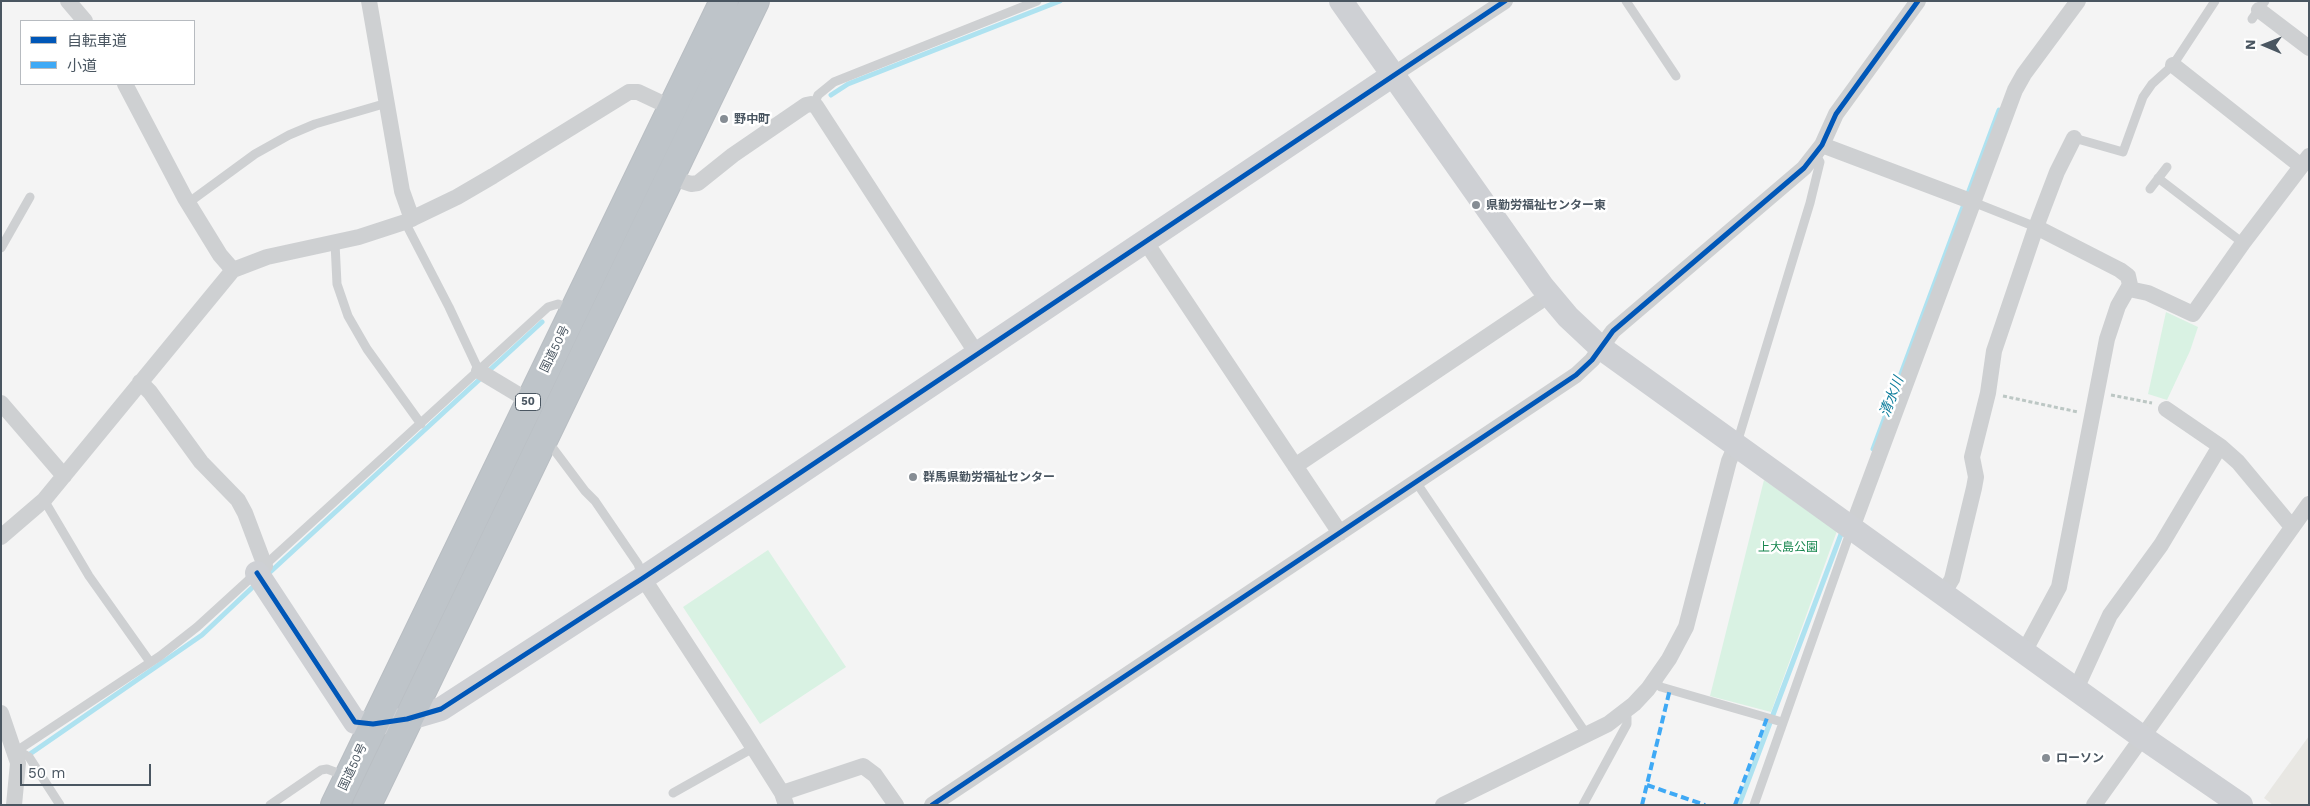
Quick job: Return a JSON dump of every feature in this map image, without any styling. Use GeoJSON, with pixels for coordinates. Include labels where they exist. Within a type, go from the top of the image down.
{"type":"FeatureCollection","features":[{"type":"Feature","properties":{"kind":"highway","name":"国道50号"},"geometry":{"type":"LineString","coordinates":[[335,805],[724,1]]}},
{"type":"Feature","properties":{"kind":"highway","name":"50"},"geometry":{"type":"LineString","coordinates":[[367,805],[755,1]]}},
{"type":"Feature","properties":{"kind":"street"},"geometry":{"type":"LineString","coordinates":[[68,1],[84,20]]}},
{"type":"Feature","properties":{"kind":"street"},"geometry":{"type":"LineString","coordinates":[[369,1],[408,221]]}},
{"type":"Feature","properties":{"kind":"street"},"geometry":{"type":"LineString","coordinates":[[1341,1],[1549,295],[1601,348],[2076,690],[2241,805]]}},
{"type":"Feature","properties":{"kind":"street"},"geometry":{"type":"LineString","coordinates":[[140,382],[150,392],[201,462],[238,500],[245,513],[261,570],[351,718],[359,724],[373,724],[431,713],[456,701],[643,578],[1505,1]]}},
{"type":"Feature","properties":{"kind":"street"},"geometry":{"type":"LineString","coordinates":[[932,805],[1576,375],[1601,348],[1613,331],[1804,168],[1819,150],[1836,114],[1918,1]]}},
{"type":"Feature","properties":{"kind":"street"},"geometry":{"type":"LineString","coordinates":[[1852,528],[2018,82],[2078,1]]}},
{"type":"Feature","properties":{"kind":"street"},"geometry":{"type":"LineString","coordinates":[[2259,10],[2309,48]]}},
{"type":"Feature","properties":{"kind":"street"},"geometry":{"type":"LineString","coordinates":[[2129,289],[2148,293],[2193,314],[2243,243],[2305,161],[2173,65]]}},
{"type":"Feature","properties":{"kind":"street"},"geometry":{"type":"LineString","coordinates":[[126,85],[188,203],[220,255],[233,270]]}},
{"type":"Feature","properties":{"kind":"street"},"geometry":{"type":"LineString","coordinates":[[1,537],[44,500],[233,270],[267,257],[335,243],[408,221],[493,176],[624,94],[638,92],[672,108]]}},
{"type":"Feature","properties":{"kind":"street"},"geometry":{"type":"LineString","coordinates":[[672,174],[691,184],[704,180],[733,155],[806,105],[814,104],[977,354]]}},
{"type":"Feature","properties":{"kind":"street"},"geometry":{"type":"LineString","coordinates":[[1943,594],[1952,579],[1974,488],[1976,477],[1972,457],[1988,393],[1994,351],[2056,172],[2074,138]]}},
{"type":"Feature","properties":{"kind":"street"},"geometry":{"type":"LineString","coordinates":[[1819,150],[1973,202]]}},
{"type":"Feature","properties":{"kind":"street"},"geometry":{"type":"LineString","coordinates":[[2024,652],[2059,588],[2109,328],[2129,289],[2130,281],[2120,270],[2036,227]]}},
{"type":"Feature","properties":{"kind":"street"},"geometry":{"type":"LineString","coordinates":[[1145,241],[1340,533]]}},
{"type":"Feature","properties":{"kind":"street"},"geometry":{"type":"LineString","coordinates":[[1295,466],[1549,295]]}},
{"type":"Feature","properties":{"kind":"street"},"geometry":{"type":"LineString","coordinates":[[479,371],[518,395],[528,404],[544,436]]}},
{"type":"Feature","properties":{"kind":"street"},"geometry":{"type":"LineString","coordinates":[[1,403],[64,476]]}},
{"type":"Feature","properties":{"kind":"street"},"geometry":{"type":"LineString","coordinates":[[2166,409],[2220,446],[2238,462],[2292,527]]}},
{"type":"Feature","properties":{"kind":"street"},"geometry":{"type":"LineString","coordinates":[[1448,804],[1587,734],[1623,713],[1654,682],[1670,659],[1686,627],[1729,460],[1736,445]]}},
{"type":"Feature","properties":{"kind":"street"},"geometry":{"type":"LineString","coordinates":[[2076,690],[2110,615],[2162,545],[2220,446]]}},
{"type":"Feature","properties":{"kind":"street"},"geometry":{"type":"LineString","coordinates":[[2094,805],[2309,504]]}},
{"type":"Feature","properties":{"kind":"street"},"geometry":{"type":"LineString","coordinates":[[643,578],[784,799],[863,766],[875,775],[896,805]]}},
{"type":"Feature","properties":{"kind":"street"},"geometry":{"type":"LineString","coordinates":[[1,713],[19,767],[14,805]]}},
{"type":"Feature","properties":{"kind":"lane"},"geometry":{"type":"LineString","coordinates":[[814,104],[818,95],[834,82],[1037,1]]}},
{"type":"Feature","properties":{"kind":"lane"},"geometry":{"type":"LineString","coordinates":[[1626,1],[1676,76]]}},
{"type":"Feature","properties":{"kind":"lane"},"geometry":{"type":"LineString","coordinates":[[2074,138],[2123,152],[2143,97],[2152,84],[2173,65],[2215,1]]}},
{"type":"Feature","properties":{"kind":"lane"},"geometry":{"type":"LineString","coordinates":[[188,203],[255,154],[289,135],[316,124],[387,103]]}},
{"type":"Feature","properties":{"kind":"lane"},"geometry":{"type":"LineString","coordinates":[[1736,445],[1743,429],[1810,203],[1820,162],[1819,150]]}},
{"type":"Feature","properties":{"kind":"lane"},"geometry":{"type":"LineString","coordinates":[[2150,189],[2167,167]]}},
{"type":"Feature","properties":{"kind":"lane"},"geometry":{"type":"LineString","coordinates":[[2158,178],[2243,243]]}},
{"type":"Feature","properties":{"kind":"lane"},"geometry":{"type":"LineString","coordinates":[[1,248],[30,196]]}},
{"type":"Feature","properties":{"kind":"lane"},"geometry":{"type":"LineString","coordinates":[[1973,202],[2036,227]]}},
{"type":"Feature","properties":{"kind":"lane"},"geometry":{"type":"LineString","coordinates":[[408,221],[479,371]]}},
{"type":"Feature","properties":{"kind":"lane"},"geometry":{"type":"LineString","coordinates":[[335,243],[337,284],[348,316],[367,350],[421,424]]}},
{"type":"Feature","properties":{"kind":"lane"},"geometry":{"type":"LineString","coordinates":[[15,752],[150,662],[197,627],[548,306],[558,304],[574,310]]}},
{"type":"Feature","properties":{"kind":"lane"},"geometry":{"type":"LineString","coordinates":[[544,436],[585,491],[595,500],[638,564],[643,578]]}},
{"type":"Feature","properties":{"kind":"lane"},"geometry":{"type":"LineString","coordinates":[[1416,482],[1587,734]]}},
{"type":"Feature","properties":{"kind":"lane"},"geometry":{"type":"LineString","coordinates":[[44,500],[89,576],[150,662]]}},
{"type":"Feature","properties":{"kind":"lane"},"geometry":{"type":"LineString","coordinates":[[1754,805],[1852,528]]}},
{"type":"Feature","properties":{"kind":"lane"},"geometry":{"type":"LineString","coordinates":[[1654,682],[1661,687],[1782,722]]}},
{"type":"Feature","properties":{"kind":"lane"},"geometry":{"type":"LineString","coordinates":[[1583,805],[1627,724],[1623,713]]}},
{"type":"Feature","properties":{"kind":"lane"},"geometry":{"type":"LineString","coordinates":[[673,794],[753,748]]}},
{"type":"Feature","properties":{"kind":"lane"},"geometry":{"type":"LineString","coordinates":[[15,752],[30,758],[60,805]]}},
{"type":"Feature","properties":{"kind":"lane"},"geometry":{"type":"LineString","coordinates":[[270,805],[321,770],[327,769],[349,777]]}},
{"type":"Feature","properties":{"kind":"path"},"geometry":{"type":"LineString","coordinates":[[1988,393],[2092,415]]}},
{"type":"Feature","properties":{"kind":"path"},"geometry":{"type":"LineString","coordinates":[[2096,395],[2108,394],[2159,404],[2166,409]]}},
{"type":"Feature","properties":{"kind":"shaded area"},"geometry":{"type":"Polygon","coordinates":[[[2309,736],[2309,805],[2273,805],[2264,798],[2309,736]]]}},
{"type":"Feature","properties":{"kind":"green space"},"geometry":{"type":"Polygon","coordinates":[[[2166,312],[2198,327],[2190,351],[2167,400],[2148,394],[2166,312]]]}},
{"type":"Feature","properties":{"kind":"green space","name":"上大島公園"},"geometry":{"type":"Polygon","coordinates":[[[1764,480],[1837,531],[1771,712],[1710,696],[1764,480]]]}},
{"type":"Feature","properties":{"kind":"green space"},"geometry":{"type":"Polygon","coordinates":[[[768,550],[846,667],[760,724],[683,607],[768,550]]]}},
{"type":"Feature","properties":{"kind":"waterway"},"geometry":{"type":"LineString","coordinates":[[831,95],[848,84],[1060,1]]}},
{"type":"Feature","properties":{"kind":"waterway","name":"清水川"},"geometry":{"type":"LineString","coordinates":[[1873,449],[1999,110]]}},
{"type":"Feature","properties":{"kind":"waterway"},"geometry":{"type":"LineString","coordinates":[[268,574],[542,322]]}},
{"type":"Feature","properties":{"kind":"waterway","name":"清水川"},"geometry":{"type":"LineString","coordinates":[[1739,805],[1843,529]]}},
{"type":"Feature","properties":{"kind":"waterway"},"geometry":{"type":"LineString","coordinates":[[27,756],[202,635],[256,584]]}},
{"type":"Feature","properties":{"kind":"marked path"},"geometry":{"type":"LineString","coordinates":[[1642,805],[1670,689]]}},
{"type":"Feature","properties":{"kind":"marked path"},"geometry":{"type":"LineString","coordinates":[[1735,805],[1767,718]]}},
{"type":"Feature","properties":{"kind":"marked path"},"geometry":{"type":"LineString","coordinates":[[1647,785],[1705,805]]}},
{"type":"Feature","properties":{"kind":"cycle path"},"geometry":{"type":"LineString","coordinates":[[257,573],[355,722],[373,724],[407,719],[441,709],[643,578],[1505,1]]}},
{"type":"Feature","properties":{"kind":"cycle path"},"geometry":{"type":"LineString","coordinates":[[932,805],[1576,375],[1592,360],[1613,331],[1804,168],[1822,145],[1836,114],[1918,1]]}},
{"type":"Feature","properties":{"kind":"place","name":"野中町"},"geometry":{"type":"Point","coordinates":[724,119]}},
{"type":"Feature","properties":{"kind":"place","name":"県勤労福祉センター東"},"geometry":{"type":"Point","coordinates":[1476,205]}},
{"type":"Feature","properties":{"kind":"place","name":"群馬県勤労福祉センター"},"geometry":{"type":"Point","coordinates":[913,477]}},
{"type":"Feature","properties":{"kind":"place","name":"ローソン"},"geometry":{"type":"Point","coordinates":[2046,758]}}]}
